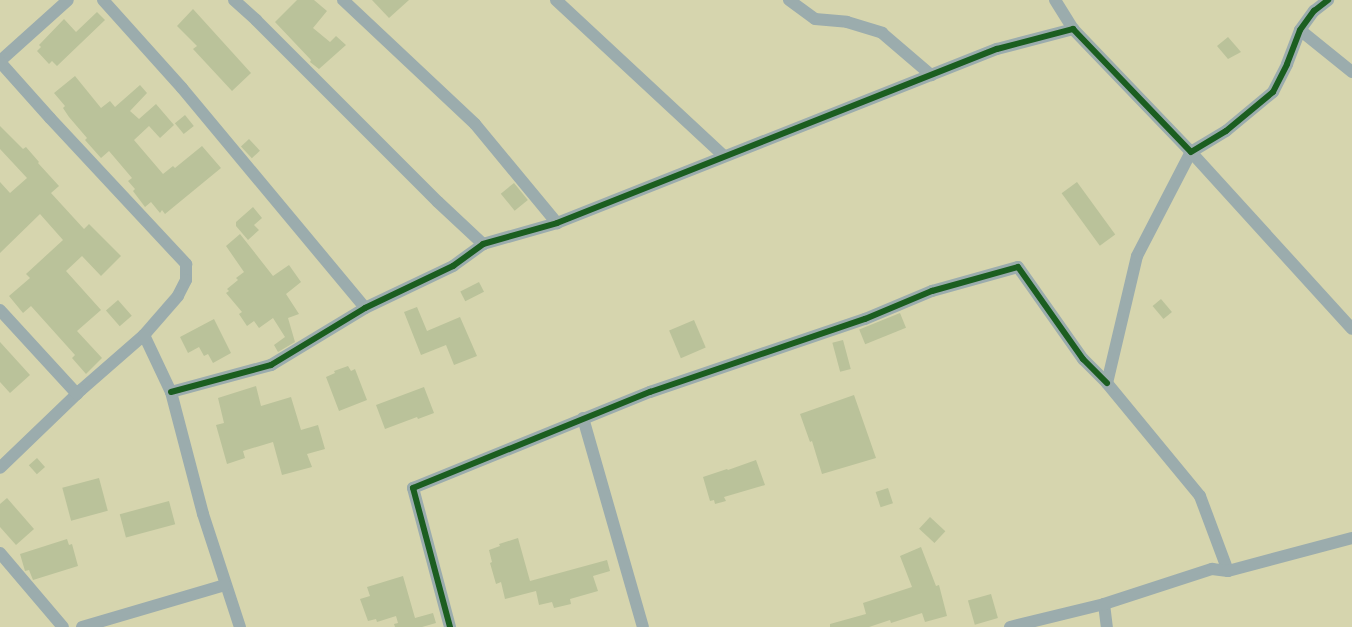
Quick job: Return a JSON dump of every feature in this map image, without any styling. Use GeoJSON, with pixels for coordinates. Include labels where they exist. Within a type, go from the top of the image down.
{"type":"FeatureCollection","features":[{"type":"Feature","properties":{"kind":"street"},"geometry":{"type":"LineString","coordinates":[[0,468],[77,394],[144,335],[178,296],[186,280],[186,264],[50,118],[0,61],[68,0]]}},
{"type":"Feature","properties":{"kind":"street"},"geometry":{"type":"LineString","coordinates":[[103,0],[182,88],[365,308]]}},
{"type":"Feature","properties":{"kind":"street"},"geometry":{"type":"LineString","coordinates":[[234,0],[483,244]]}},
{"type":"Feature","properties":{"kind":"street"},"geometry":{"type":"LineString","coordinates":[[343,0],[475,124],[557,223]]}},
{"type":"Feature","properties":{"kind":"street"},"geometry":{"type":"LineString","coordinates":[[556,0],[724,156]]}},
{"type":"Feature","properties":{"kind":"street"},"geometry":{"type":"LineString","coordinates":[[789,0],[815,19],[847,22],[882,33],[931,75]]}},
{"type":"Feature","properties":{"kind":"street"},"geometry":{"type":"LineString","coordinates":[[1055,0],[1073,28],[1191,152],[1352,329]]}},
{"type":"Feature","properties":{"kind":"street"},"geometry":{"type":"LineString","coordinates":[[1107,383],[1137,256],[1191,152],[1226,131],[1274,92],[1300,30],[1314,11],[1328,0]]}},
{"type":"Feature","properties":{"kind":"street"},"geometry":{"type":"LineString","coordinates":[[171,392],[271,366],[365,308],[453,266],[483,244],[557,223],[996,49],[1073,28]]}},
{"type":"Feature","properties":{"kind":"street"},"geometry":{"type":"LineString","coordinates":[[1300,30],[1352,72]]}},
{"type":"Feature","properties":{"kind":"street"},"geometry":{"type":"LineString","coordinates":[[450,627],[413,488],[650,392],[865,319],[932,291],[1018,267],[1083,359],[1107,383],[1200,496],[1228,570]]}},
{"type":"Feature","properties":{"kind":"street"},"geometry":{"type":"LineString","coordinates":[[0,310],[77,394]]}},
{"type":"Feature","properties":{"kind":"street"},"geometry":{"type":"LineString","coordinates":[[144,335],[171,392],[203,514],[240,627]]}},
{"type":"Feature","properties":{"kind":"street"},"geometry":{"type":"LineString","coordinates":[[583,418],[643,627]]}},
{"type":"Feature","properties":{"kind":"street"},"geometry":{"type":"LineString","coordinates":[[1010,627],[1104,604],[1212,569],[1228,570],[1352,538]]}},
{"type":"Feature","properties":{"kind":"street"},"geometry":{"type":"LineString","coordinates":[[0,553],[63,627]]}},
{"type":"Feature","properties":{"kind":"street"},"geometry":{"type":"LineString","coordinates":[[82,627],[225,585]]}},
{"type":"Feature","properties":{"kind":"street"},"geometry":{"type":"LineString","coordinates":[[1104,604],[1107,627]]}},
{"type":"Feature","properties":{"kind":"building"},"geometry":{"type":"Polygon","coordinates":[[[297,0],[314,0],[327,11],[313,28],[330,42],[336,36],[346,45],[319,69],[310,62],[311,60],[275,22],[297,0]]]}},
{"type":"Feature","properties":{"kind":"building"},"geometry":{"type":"Polygon","coordinates":[[[372,0],[409,0],[389,18],[372,0]]]}},
{"type":"Feature","properties":{"kind":"building"},"geometry":{"type":"Polygon","coordinates":[[[193,9],[251,73],[232,91],[193,49],[197,46],[177,26],[193,9]]]}},
{"type":"Feature","properties":{"kind":"building"},"geometry":{"type":"Polygon","coordinates":[[[97,12],[105,20],[57,66],[52,61],[49,64],[37,51],[41,47],[39,45],[64,19],[76,32],[97,12]]]}},
{"type":"Feature","properties":{"kind":"building"},"geometry":{"type":"Polygon","coordinates":[[[1228,37],[1241,52],[1228,59],[1217,46],[1228,37]]]}},
{"type":"Feature","properties":{"kind":"building"},"geometry":{"type":"Polygon","coordinates":[[[75,76],[101,108],[110,101],[115,107],[140,85],[147,93],[130,111],[139,119],[156,104],[174,125],[160,138],[149,126],[134,140],[163,174],[173,166],[175,168],[202,146],[221,168],[165,214],[162,210],[160,213],[151,202],[145,207],[133,191],[135,189],[128,181],[132,178],[109,151],[101,158],[85,140],[87,138],[69,117],[63,108],[65,106],[54,93],[75,76]]]}},
{"type":"Feature","properties":{"kind":"building"},"geometry":{"type":"Polygon","coordinates":[[[185,115],[194,126],[184,134],[175,123],[185,115]]]}},
{"type":"Feature","properties":{"kind":"building"},"geometry":{"type":"Polygon","coordinates":[[[0,126],[23,149],[26,147],[59,186],[51,193],[84,229],[89,224],[121,256],[101,276],[82,256],[66,271],[101,310],[77,331],[102,358],[86,374],[72,358],[75,355],[31,306],[23,313],[9,296],[30,278],[26,274],[63,240],[40,214],[0,253],[0,182],[10,193],[27,178],[0,149],[0,126]]]}},
{"type":"Feature","properties":{"kind":"building"},"geometry":{"type":"Polygon","coordinates":[[[249,139],[260,151],[252,158],[241,147],[249,139]]]}},
{"type":"Feature","properties":{"kind":"building"},"geometry":{"type":"Polygon","coordinates":[[[1077,182],[1115,235],[1100,246],[1062,193],[1077,182]]]}},
{"type":"Feature","properties":{"kind":"building"},"geometry":{"type":"Polygon","coordinates":[[[514,183],[528,200],[515,211],[501,194],[514,183]]]}},
{"type":"Feature","properties":{"kind":"building"},"geometry":{"type":"Polygon","coordinates":[[[253,207],[262,218],[254,225],[259,230],[248,240],[236,226],[236,222],[253,207]]]}},
{"type":"Feature","properties":{"kind":"building"},"geometry":{"type":"Polygon","coordinates":[[[240,234],[273,276],[289,265],[301,282],[286,294],[299,314],[288,318],[295,342],[278,352],[274,345],[285,337],[273,318],[259,328],[254,321],[247,326],[239,314],[242,312],[226,293],[229,291],[227,289],[238,280],[236,278],[244,272],[226,246],[240,234]]]}},
{"type":"Feature","properties":{"kind":"building"},"geometry":{"type":"Polygon","coordinates":[[[479,282],[484,292],[465,301],[460,292],[479,282]]]}},
{"type":"Feature","properties":{"kind":"building"},"geometry":{"type":"Polygon","coordinates":[[[1161,299],[1172,312],[1164,319],[1153,306],[1161,299]]]}},
{"type":"Feature","properties":{"kind":"building"},"geometry":{"type":"Polygon","coordinates":[[[118,300],[132,316],[120,326],[106,310],[118,300]]]}},
{"type":"Feature","properties":{"kind":"building"},"geometry":{"type":"Polygon","coordinates":[[[417,307],[427,331],[460,317],[477,356],[454,365],[446,345],[421,355],[404,312],[417,307]]]}},
{"type":"Feature","properties":{"kind":"building"},"geometry":{"type":"Polygon","coordinates":[[[900,313],[906,328],[865,344],[859,329],[900,313]]]}},
{"type":"Feature","properties":{"kind":"building"},"geometry":{"type":"Polygon","coordinates":[[[214,319],[231,353],[213,363],[208,354],[204,356],[199,347],[188,353],[180,337],[214,319]]]}},
{"type":"Feature","properties":{"kind":"building"},"geometry":{"type":"Polygon","coordinates":[[[694,320],[706,348],[681,358],[669,331],[694,320]]]}},
{"type":"Feature","properties":{"kind":"building"},"geometry":{"type":"Polygon","coordinates":[[[843,340],[851,369],[840,372],[832,343],[843,340]]]}},
{"type":"Feature","properties":{"kind":"building"},"geometry":{"type":"Polygon","coordinates":[[[0,342],[30,375],[10,393],[0,382],[0,342]]]}},
{"type":"Feature","properties":{"kind":"building"},"geometry":{"type":"Polygon","coordinates":[[[348,366],[351,371],[355,369],[367,400],[339,411],[326,377],[335,373],[334,371],[348,366]]]}},
{"type":"Feature","properties":{"kind":"building"},"geometry":{"type":"Polygon","coordinates":[[[256,386],[261,406],[291,397],[301,430],[318,425],[325,449],[307,454],[312,467],[282,475],[273,442],[243,451],[245,458],[227,464],[216,425],[224,423],[218,398],[256,386]]]}},
{"type":"Feature","properties":{"kind":"building"},"geometry":{"type":"Polygon","coordinates":[[[424,387],[434,413],[418,419],[417,417],[385,429],[376,405],[424,387]]]}},
{"type":"Feature","properties":{"kind":"building"},"geometry":{"type":"Polygon","coordinates":[[[854,395],[876,458],[822,474],[812,441],[810,442],[800,414],[854,395]]]}},
{"type":"Feature","properties":{"kind":"building"},"geometry":{"type":"Polygon","coordinates":[[[37,458],[45,467],[37,474],[29,465],[37,458]]]}},
{"type":"Feature","properties":{"kind":"building"},"geometry":{"type":"Polygon","coordinates":[[[756,460],[765,485],[724,497],[726,501],[715,504],[714,500],[710,501],[703,477],[756,460]]]}},
{"type":"Feature","properties":{"kind":"building"},"geometry":{"type":"Polygon","coordinates":[[[99,478],[108,511],[71,521],[62,488],[99,478]]]}},
{"type":"Feature","properties":{"kind":"building"},"geometry":{"type":"Polygon","coordinates":[[[888,488],[893,503],[881,507],[876,492],[888,488]]]}},
{"type":"Feature","properties":{"kind":"building"},"geometry":{"type":"Polygon","coordinates":[[[7,498],[34,529],[16,545],[0,527],[0,504],[7,498]]]}},
{"type":"Feature","properties":{"kind":"building"},"geometry":{"type":"Polygon","coordinates":[[[169,501],[175,524],[126,537],[120,514],[169,501]]]}},
{"type":"Feature","properties":{"kind":"building"},"geometry":{"type":"Polygon","coordinates":[[[930,517],[945,531],[934,543],[919,529],[930,517]]]}},
{"type":"Feature","properties":{"kind":"building"},"geometry":{"type":"Polygon","coordinates":[[[518,538],[530,581],[607,560],[610,571],[593,576],[598,591],[570,599],[571,604],[554,608],[552,602],[539,605],[536,591],[505,599],[501,582],[496,584],[490,563],[492,562],[489,550],[500,546],[499,544],[518,538]]]}},
{"type":"Feature","properties":{"kind":"building"},"geometry":{"type":"Polygon","coordinates":[[[67,539],[69,545],[72,544],[78,566],[33,580],[29,570],[25,571],[20,554],[67,539]]]}},
{"type":"Feature","properties":{"kind":"building"},"geometry":{"type":"Polygon","coordinates":[[[921,547],[936,586],[939,585],[947,616],[925,622],[922,613],[891,623],[890,620],[869,627],[830,627],[830,624],[866,614],[863,603],[912,587],[900,556],[921,547]]]}},
{"type":"Feature","properties":{"kind":"building"},"geometry":{"type":"Polygon","coordinates":[[[403,576],[415,618],[433,613],[436,623],[422,627],[395,627],[394,624],[398,623],[396,616],[377,622],[376,619],[368,621],[360,599],[370,596],[367,587],[403,576]]]}},
{"type":"Feature","properties":{"kind":"building"},"geometry":{"type":"Polygon","coordinates":[[[991,594],[998,618],[975,625],[968,601],[991,594]]]}},
{"type":"Feature","properties":{"kind":"cycle path"},"geometry":{"type":"LineString","coordinates":[[171,392],[271,365],[365,308],[453,266],[483,244],[557,223],[997,49],[1073,29],[1191,152],[1226,131],[1273,92],[1287,64],[1300,30],[1314,11],[1328,0]]}},
{"type":"Feature","properties":{"kind":"cycle path"},"geometry":{"type":"LineString","coordinates":[[450,627],[413,488],[650,392],[865,319],[932,291],[1018,267],[1083,359],[1107,383]]}}]}
